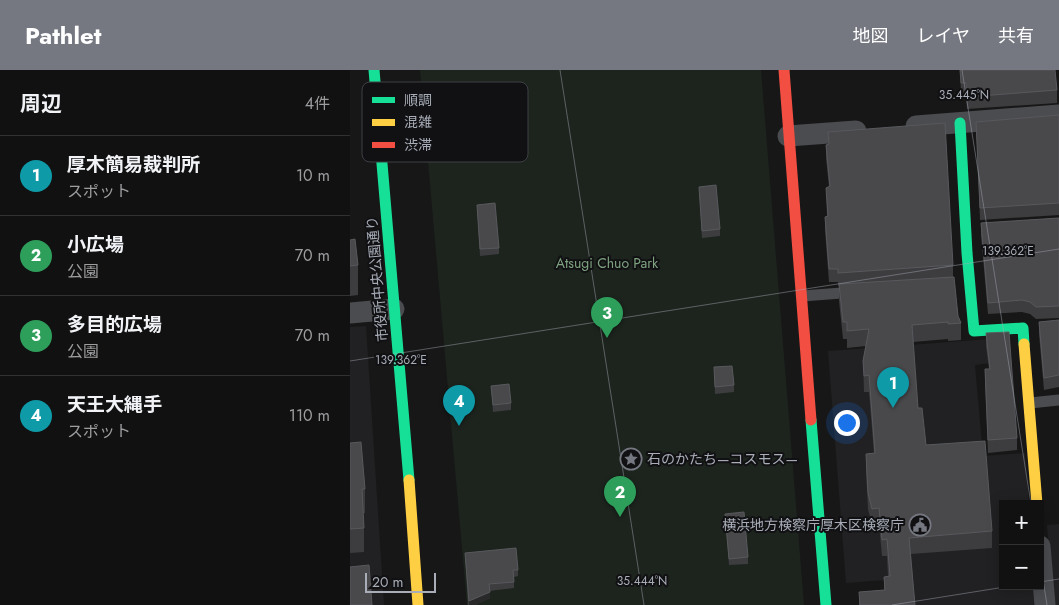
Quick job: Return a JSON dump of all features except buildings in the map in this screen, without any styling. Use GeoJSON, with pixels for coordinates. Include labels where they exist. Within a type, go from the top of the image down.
{"type":"FeatureCollection","features":[{"type":"Feature","properties":{"kind":"street"},"geometry":{"type":"LineString","coordinates":[[784,70],[826,605]]}},
{"type":"Feature","properties":{"kind":"street"},"geometry":{"type":"LineString","coordinates":[[788,136],[1059,115]]}},
{"type":"Feature","properties":{"kind":"street"},"geometry":{"type":"LineString","coordinates":[[960,123],[969,229],[964,285],[974,331],[1028,328],[1030,403],[1037,500]]}},
{"type":"Feature","properties":{"kind":"street","name":"市役所中央公園通り"},"geometry":{"type":"LineString","coordinates":[[382,162],[418,605]]}},
{"type":"Feature","properties":{"kind":"street"},"geometry":{"type":"LineString","coordinates":[[350,312],[394,309]]}},
{"type":"Feature","properties":{"kind":"street"},"geometry":{"type":"LineString","coordinates":[[1043,590],[1044,605]]}},
{"type":"Feature","properties":{"kind":"lane"},"geometry":{"type":"LineString","coordinates":[[802,296],[870,291]]}},
{"type":"Feature","properties":{"kind":"lane"},"geometry":{"type":"LineString","coordinates":[[1030,403],[1059,400]]}},
{"type":"Feature","properties":{"kind":"shaded area"},"geometry":{"type":"Polygon","coordinates":[[[366,326],[384,605],[350,605],[350,327],[366,326]]]}},
{"type":"Feature","properties":{"kind":"shaded area"},"geometry":{"type":"Polygon","coordinates":[[[990,339],[992,363],[975,365],[983,456],[1025,453],[1029,500],[999,500],[999,590],[1035,590],[1036,605],[914,605],[912,578],[846,583],[828,351],[990,339]]]}},
{"type":"Feature","properties":{"kind":"shaded area"},"geometry":{"type":"Polygon","coordinates":[[[1059,524],[1059,605],[1053,605],[1047,525],[1059,524]]]}},
{"type":"Feature","properties":{"kind":"green space","name":"Atsugi Chuo Park"},"geometry":{"type":"Polygon","coordinates":[[[420,70],[761,70],[804,605],[467,605],[428,162],[528,162],[528,82],[421,82],[420,70]]]}},
{"type":"Feature","properties":{"kind":"traffic: fast"},"geometry":{"type":"LineString","coordinates":[[374,70],[375,82]]}},
{"type":"Feature","properties":{"kind":"traffic: fast"},"geometry":{"type":"LineString","coordinates":[[960,123],[967,253],[974,331],[1023,328],[1024,344]]}},
{"type":"Feature","properties":{"kind":"traffic: fast"},"geometry":{"type":"LineString","coordinates":[[382,162],[409,480]]}},
{"type":"Feature","properties":{"kind":"traffic: fast"},"geometry":{"type":"LineString","coordinates":[[811,420],[826,605]]}},
{"type":"Feature","properties":{"kind":"traffic: slow"},"geometry":{"type":"LineString","coordinates":[[1024,344],[1037,500]]}},
{"type":"Feature","properties":{"kind":"traffic: slow"},"geometry":{"type":"LineString","coordinates":[[409,480],[418,605]]}},
{"type":"Feature","properties":{"kind":"traffic: jam"},"geometry":{"type":"LineString","coordinates":[[784,70],[811,420]]}},
{"type":"Feature","properties":{"kind":"place","name":"多目的広場"},"geometry":{"type":"Point","coordinates":[607,338]}},
{"type":"Feature","properties":{"kind":"place","name":"厚木簡易裁判所"},"geometry":{"type":"Point","coordinates":[893,408]}},
{"type":"Feature","properties":{"kind":"place","name":"天王大縄手"},"geometry":{"type":"Point","coordinates":[459,426]}},
{"type":"Feature","properties":{"kind":"place","name":"石のかたち—コスモス—"},"geometry":{"type":"Point","coordinates":[631,459]}},
{"type":"Feature","properties":{"kind":"place","name":"小広場"},"geometry":{"type":"Point","coordinates":[620,517]}},
{"type":"Feature","properties":{"kind":"place","name":"横浜地方検察庁厚木区検察庁"},"geometry":{"type":"Point","coordinates":[920,525]}}]}
